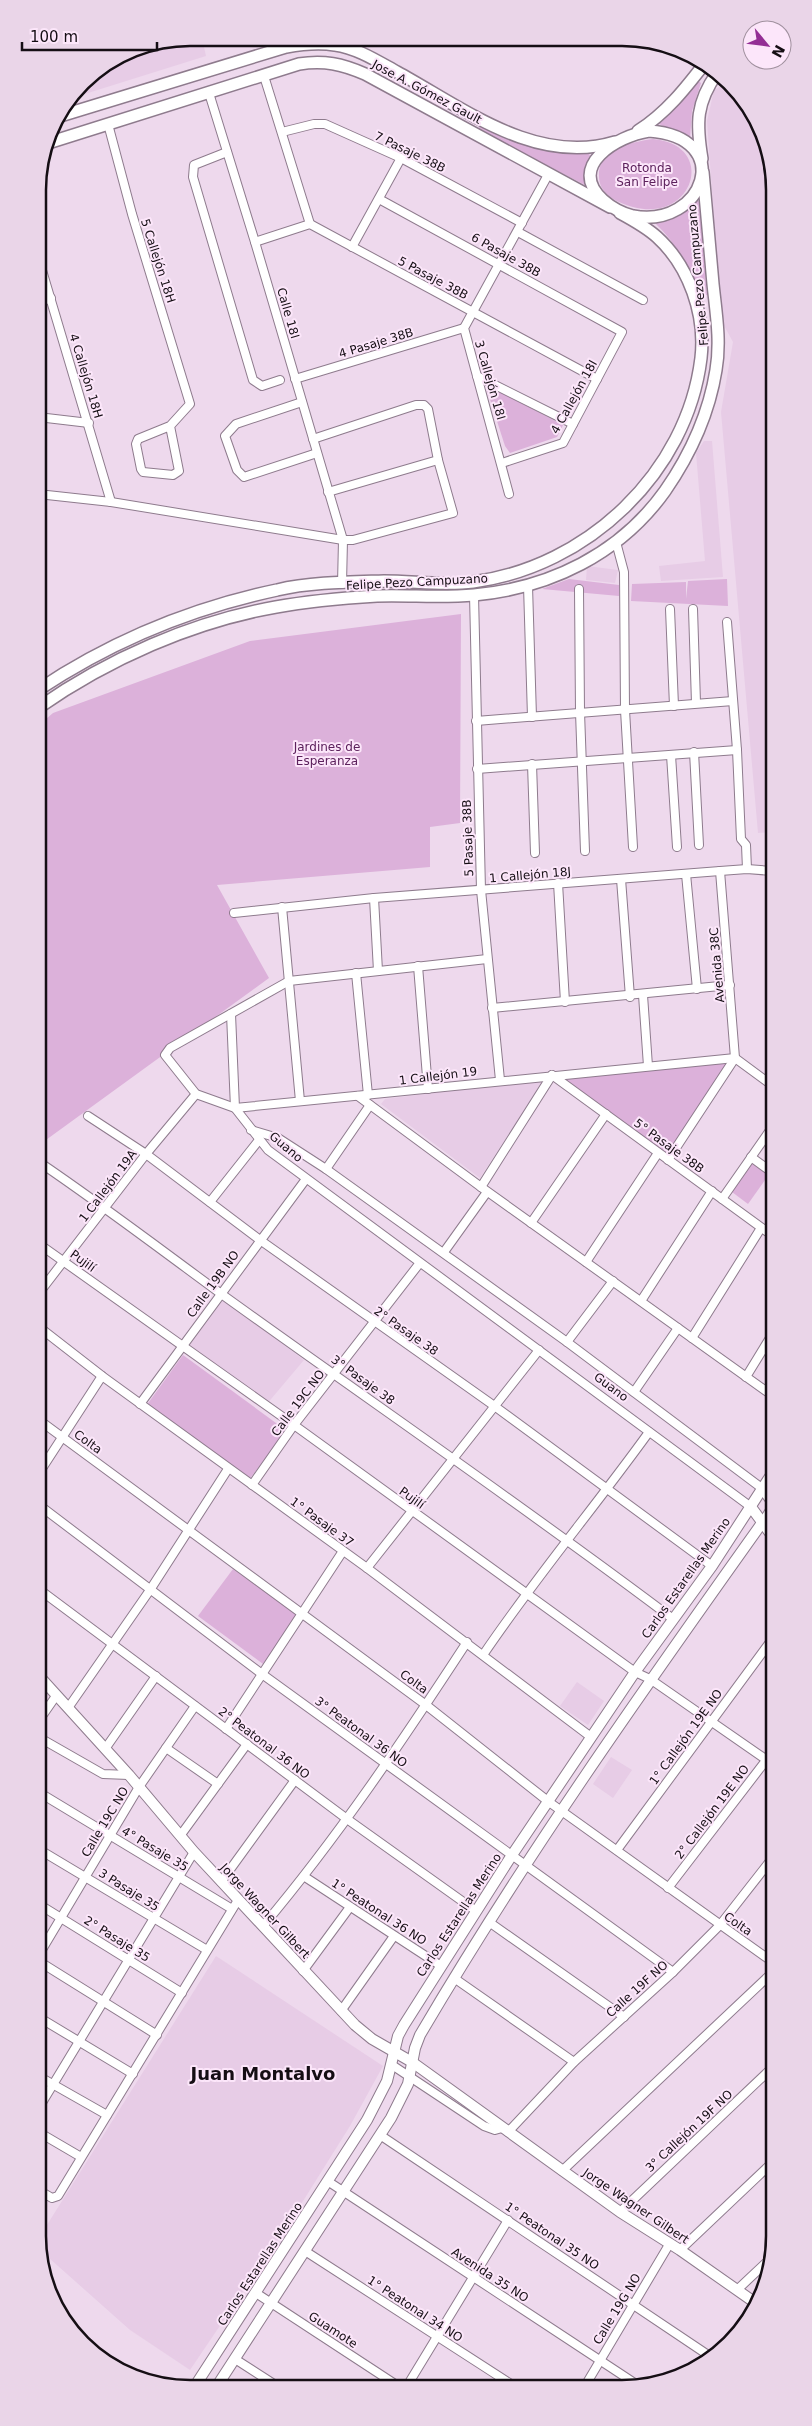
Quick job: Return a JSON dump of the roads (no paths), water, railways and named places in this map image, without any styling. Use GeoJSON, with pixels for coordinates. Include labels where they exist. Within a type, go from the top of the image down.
{"type":"FeatureCollection","features":[{"type":"Feature","properties":{"kind":"main road","name":"Jose A. Gómez Gault"},"geometry":{"type":"LineString","coordinates":[[68,114],[286,47],[294,46]]}},
{"type":"Feature","properties":{"kind":"main road","name":"Jose A. Gómez Gault"},"geometry":{"type":"LineString","coordinates":[[337,46],[366,55],[474,115],[536,143],[563,148],[590,148],[615,142]]}},
{"type":"Feature","properties":{"kind":"main road","name":"Jose A. Gómez Gault"},"geometry":{"type":"LineString","coordinates":[[55,141],[314,61],[346,66],[365,74],[610,206]]}},
{"type":"Feature","properties":{"kind":"main road"},"geometry":{"type":"LineString","coordinates":[[699,70],[667,109],[636,133],[615,142],[600,153],[591,174],[592,182],[598,196],[610,206],[620,212],[657,217],[677,210],[691,197],[703,168],[698,130],[700,106],[714,80]]}},
{"type":"Feature","properties":{"kind":"main road"},"geometry":{"type":"LineString","coordinates":[[636,133],[660,132],[675,136],[695,150],[703,168]]}},
{"type":"Feature","properties":{"kind":"main road","name":"Felipe Pezo Campuzano"},"geometry":{"type":"LineString","coordinates":[[47,702],[70,687],[123,658],[173,637],[240,615],[277,607],[376,596],[474,595],[528,586],[574,568],[616,542],[654,506],[668,486],[695,439],[710,399],[719,343],[703,168]]}},
{"type":"Feature","properties":{"kind":"main road","name":"Felipe Pezo Campuzano"},"geometry":{"type":"LineString","coordinates":[[47,685],[106,650],[144,632],[202,610],[278,590],[385,581],[472,582],[530,568],[574,548],[600,531],[621,512],[645,484],[673,443],[690,405],[700,368],[702,346],[701,325],[692,290],[668,249],[646,228],[620,212]]}},
{"type":"Feature","properties":{"kind":"street"},"geometry":{"type":"LineString","coordinates":[[255,242],[310,224],[264,76]]}},
{"type":"Feature","properties":{"kind":"street","name":"Calle 18I"},"geometry":{"type":"LineString","coordinates":[[209,93],[255,242],[342,540],[342,584]]}},
{"type":"Feature","properties":{"kind":"street","name":"5 Callejón 18H"},"geometry":{"type":"LineString","coordinates":[[108,124],[132,214],[190,404],[170,426]]}},
{"type":"Feature","properties":{"kind":"street","name":"7 Pasaje 38B"},"geometry":{"type":"LineString","coordinates":[[282,132],[314,124],[325,124],[401,158],[522,223]]}},
{"type":"Feature","properties":{"kind":"street"},"geometry":{"type":"LineString","coordinates":[[227,152],[194,165],[193,176],[253,380],[262,386],[280,380]]}},
{"type":"Feature","properties":{"kind":"street"},"geometry":{"type":"LineString","coordinates":[[352,247],[401,158]]}},
{"type":"Feature","properties":{"kind":"street","name":"3 Callejón 18I"},"geometry":{"type":"LineString","coordinates":[[509,494],[464,328],[549,173]]}},
{"type":"Feature","properties":{"kind":"street","name":"6 Pasaje 38B"},"geometry":{"type":"LineString","coordinates":[[378,199],[622,332]]}},
{"type":"Feature","properties":{"kind":"street","name":"5 Pasaje 38B"},"geometry":{"type":"LineString","coordinates":[[310,224],[597,379]]}},
{"type":"Feature","properties":{"kind":"street"},"geometry":{"type":"LineString","coordinates":[[518,232],[643,300]]}},
{"type":"Feature","properties":{"kind":"street","name":"4 Callejón 18H"},"geometry":{"type":"LineString","coordinates":[[47,288],[89,423],[111,502]]}},
{"type":"Feature","properties":{"kind":"street","name":"4 Pasaje 38B"},"geometry":{"type":"LineString","coordinates":[[295,379],[464,328]]}},
{"type":"Feature","properties":{"kind":"street","name":"4 Callejón 18I"},"geometry":{"type":"LineString","coordinates":[[502,463],[563,442],[622,332]]}},
{"type":"Feature","properties":{"kind":"street"},"geometry":{"type":"LineString","coordinates":[[477,376],[573,424]]}},
{"type":"Feature","properties":{"kind":"street"},"geometry":{"type":"LineString","coordinates":[[302,402],[236,424],[229,429],[225,436],[238,470],[244,477],[317,453]]}},
{"type":"Feature","properties":{"kind":"street"},"geometry":{"type":"LineString","coordinates":[[47,495],[111,502],[342,540],[354,540],[452,513],[438,460],[428,409],[424,405],[416,405],[313,439]]}},
{"type":"Feature","properties":{"kind":"street"},"geometry":{"type":"LineString","coordinates":[[47,418],[89,423]]}},
{"type":"Feature","properties":{"kind":"street"},"geometry":{"type":"LineString","coordinates":[[170,426],[179,472],[174,475],[143,472],[136,444],[138,439],[170,426]]}},
{"type":"Feature","properties":{"kind":"street"},"geometry":{"type":"LineString","coordinates":[[328,492],[438,460]]}},
{"type":"Feature","properties":{"kind":"street"},"geometry":{"type":"LineString","coordinates":[[616,542],[621,556],[625,590],[626,710],[634,847]]}},
{"type":"Feature","properties":{"kind":"street"},"geometry":{"type":"LineString","coordinates":[[528,586],[532,717]]}},
{"type":"Feature","properties":{"kind":"street"},"geometry":{"type":"LineString","coordinates":[[579,589],[580,712],[585,851]]}},
{"type":"Feature","properties":{"kind":"street","name":"5 Pasaje 38B"},"geometry":{"type":"LineString","coordinates":[[474,595],[481,890],[500,1080]]}},
{"type":"Feature","properties":{"kind":"street"},"geometry":{"type":"LineString","coordinates":[[670,609],[674,706]]}},
{"type":"Feature","properties":{"kind":"street"},"geometry":{"type":"LineString","coordinates":[[693,609],[696,703]]}},
{"type":"Feature","properties":{"kind":"street"},"geometry":{"type":"LineString","coordinates":[[727,622],[737,750],[741,839],[746,844],[747,869]]}},
{"type":"Feature","properties":{"kind":"street"},"geometry":{"type":"LineString","coordinates":[[476,721],[733,701]]}},
{"type":"Feature","properties":{"kind":"street"},"geometry":{"type":"LineString","coordinates":[[477,769],[737,750]]}},
{"type":"Feature","properties":{"kind":"street"},"geometry":{"type":"LineString","coordinates":[[694,752],[699,845]]}},
{"type":"Feature","properties":{"kind":"street"},"geometry":{"type":"LineString","coordinates":[[671,755],[677,847]]}},
{"type":"Feature","properties":{"kind":"street"},"geometry":{"type":"LineString","coordinates":[[532,764],[535,853]]}},
{"type":"Feature","properties":{"kind":"street","name":"1 Callejón 18J"},"geometry":{"type":"LineString","coordinates":[[234,913],[374,898],[720,870],[766,870]]}},
{"type":"Feature","properties":{"kind":"street","name":"Avenida 38C"},"geometry":{"type":"LineString","coordinates":[[720,870],[736,1058]]}},
{"type":"Feature","properties":{"kind":"street"},"geometry":{"type":"LineString","coordinates":[[686,874],[697,989]]}},
{"type":"Feature","properties":{"kind":"street"},"geometry":{"type":"LineString","coordinates":[[622,879],[630,996]]}},
{"type":"Feature","properties":{"kind":"street"},"geometry":{"type":"LineString","coordinates":[[558,883],[566,1002]]}},
{"type":"Feature","properties":{"kind":"street"},"geometry":{"type":"LineString","coordinates":[[374,898],[378,971]]}},
{"type":"Feature","properties":{"kind":"street"},"geometry":{"type":"LineString","coordinates":[[282,907],[300,1101]]}},
{"type":"Feature","properties":{"kind":"street"},"geometry":{"type":"LineString","coordinates":[[196,1094],[166,1055],[168,1050],[289,981],[488,959]]}},
{"type":"Feature","properties":{"kind":"street"},"geometry":{"type":"LineString","coordinates":[[418,966],[428,1089]]}},
{"type":"Feature","properties":{"kind":"street"},"geometry":{"type":"LineString","coordinates":[[356,973],[368,1095]]}},
{"type":"Feature","properties":{"kind":"street"},"geometry":{"type":"LineString","coordinates":[[492,1008],[643,995],[730,985]]}},
{"type":"Feature","properties":{"kind":"street"},"geometry":{"type":"LineString","coordinates":[[643,995],[648,1066]]}},
{"type":"Feature","properties":{"kind":"street"},"geometry":{"type":"LineString","coordinates":[[230,1014],[235,1108],[249,1129]]}},
{"type":"Feature","properties":{"kind":"street"},"geometry":{"type":"LineString","coordinates":[[668,1160],[736,1058],[766,1080]]}},
{"type":"Feature","properties":{"kind":"street","name":"1 Callejón 19"},"geometry":{"type":"LineString","coordinates":[[196,1094],[235,1108],[500,1080],[736,1058]]}},
{"type":"Feature","properties":{"kind":"street"},"geometry":{"type":"LineString","coordinates":[[444,1252],[484,1190],[552,1075]]}},
{"type":"Feature","properties":{"kind":"street","name":"5° Pasaje 38B"},"geometry":{"type":"LineString","coordinates":[[552,1075],[765,1231]]}},
{"type":"Feature","properties":{"kind":"street","name":"1 Callejón 19A"},"geometry":{"type":"LineString","coordinates":[[46,1284],[146,1154],[196,1094]]}},
{"type":"Feature","properties":{"kind":"street"},"geometry":{"type":"LineString","coordinates":[[358,1096],[484,1190],[765,1391]]}},
{"type":"Feature","properties":{"kind":"street"},"geometry":{"type":"LineString","coordinates":[[326,1169],[370,1105]]}},
{"type":"Feature","properties":{"kind":"street"},"geometry":{"type":"LineString","coordinates":[[531,1223],[606,1114]]}},
{"type":"Feature","properties":{"kind":"street","name":"2° Pasaje 38"},"geometry":{"type":"LineString","coordinates":[[88,1116],[146,1154],[260,1240],[375,1323],[494,1405],[712,1566]]}},
{"type":"Feature","properties":{"kind":"street","name":"Guano"},"geometry":{"type":"LineString","coordinates":[[249,1129],[278,1138],[326,1169],[444,1252],[634,1392],[765,1493]]}},
{"type":"Feature","properties":{"kind":"street","name":"Guano"},"geometry":{"type":"LineString","coordinates":[[249,1129],[268,1150],[306,1179],[751,1507],[765,1527]]}},
{"type":"Feature","properties":{"kind":"street"},"geometry":{"type":"LineString","coordinates":[[722,1199],[766,1137]]}},
{"type":"Feature","properties":{"kind":"street"},"geometry":{"type":"LineString","coordinates":[[210,1202],[259,1140]]}},
{"type":"Feature","properties":{"kind":"street"},"geometry":{"type":"LineString","coordinates":[[586,1262],[658,1152]]}},
{"type":"Feature","properties":{"kind":"street"},"geometry":{"type":"LineString","coordinates":[[751,1158],[766,1168]]}},
{"type":"Feature","properties":{"kind":"street","name":"3° Pasaje 38"},"geometry":{"type":"LineString","coordinates":[[47,1167],[106,1207],[220,1293],[567,1539],[673,1619]]}},
{"type":"Feature","properties":{"kind":"street","name":"Calle 19B NO"},"geometry":{"type":"LineString","coordinates":[[140,1404],[220,1293],[306,1179]]}},
{"type":"Feature","properties":{"kind":"street"},"geometry":{"type":"LineString","coordinates":[[641,1301],[712,1191]]}},
{"type":"Feature","properties":{"kind":"street"},"geometry":{"type":"LineString","coordinates":[[692,1338],[762,1228]]}},
{"type":"Feature","properties":{"kind":"street","name":"Pujilí"},"geometry":{"type":"LineString","coordinates":[[46,1249],[294,1425],[410,1511],[635,1672],[650,1679],[765,1759]]}},
{"type":"Feature","properties":{"kind":"street","name":"Calle 19C NO"},"geometry":{"type":"LineString","coordinates":[[252,1486],[294,1425],[420,1264]]}},
{"type":"Feature","properties":{"kind":"street"},"geometry":{"type":"LineString","coordinates":[[567,1342],[613,1282]]}},
{"type":"Feature","properties":{"kind":"street"},"geometry":{"type":"LineString","coordinates":[[634,1392],[678,1328]]}},
{"type":"Feature","properties":{"kind":"street","name":"1° Pasaje 37"},"geometry":{"type":"LineString","coordinates":[[46,1333],[228,1469],[367,1568],[591,1737]]}},
{"type":"Feature","properties":{"kind":"street"},"geometry":{"type":"LineString","coordinates":[[746,1377],[765,1346]]}},
{"type":"Feature","properties":{"kind":"street"},"geometry":{"type":"LineString","coordinates":[[367,1568],[494,1405],[540,1350]]}},
{"type":"Feature","properties":{"kind":"street"},"geometry":{"type":"LineString","coordinates":[[46,1461],[102,1376]]}},
{"type":"Feature","properties":{"kind":"street","name":"Colta"},"geometry":{"type":"LineString","coordinates":[[46,1425],[426,1705],[561,1811],[765,1957]]}},
{"type":"Feature","properties":{"kind":"street"},"geometry":{"type":"LineString","coordinates":[[483,1655],[525,1592],[608,1488],[649,1432]]}},
{"type":"Feature","properties":{"kind":"street"},"geometry":{"type":"LineString","coordinates":[[68,1708],[150,1590],[228,1469]]}},
{"type":"Feature","properties":{"kind":"street","name":"Carlos Estarellas Merino"},"geometry":{"type":"LineString","coordinates":[[199,2380],[329,2182],[380,2097],[392,2065],[398,2036],[441,1966],[591,1737],[635,1672],[712,1566],[765,1485]]}},
{"type":"Feature","properties":{"kind":"street","name":"3° Peatonal 36 NO"},"geometry":{"type":"LineString","coordinates":[[46,1510],[262,1674],[512,1855],[524,1866],[673,1972]]}},
{"type":"Feature","properties":{"kind":"street"},"geometry":{"type":"LineString","coordinates":[[221,2380],[272,2304],[402,2098],[411,2077],[412,2062],[420,2035],[524,1866],[650,1679],[765,1517]]}},
{"type":"Feature","properties":{"kind":"street"},"geometry":{"type":"LineString","coordinates":[[226,1728],[343,1551]]}},
{"type":"Feature","properties":{"kind":"street","name":"2° Peatonal 36 NO"},"geometry":{"type":"LineString","coordinates":[[46,1595],[347,1819],[476,1911]]}},
{"type":"Feature","properties":{"kind":"street"},"geometry":{"type":"LineString","coordinates":[[263,1926],[305,1877],[347,1819],[426,1705],[466,1642]]}},
{"type":"Feature","properties":{"kind":"street","name":"1° Callejón 19E NO"},"geometry":{"type":"LineString","coordinates":[[617,1850],[765,1649]]}},
{"type":"Feature","properties":{"kind":"street"},"geometry":{"type":"LineString","coordinates":[[105,1749],[156,1676]]}},
{"type":"Feature","properties":{"kind":"street","name":"Jorge Wagner Gilbert"},"geometry":{"type":"LineString","coordinates":[[46,1684],[129,1775],[221,1882],[235,1905],[263,1926],[341,2011],[372,2039],[412,2062],[620,2212],[670,2243],[751,2299]]}},
{"type":"Feature","properties":{"kind":"street"},"geometry":{"type":"LineString","coordinates":[[46,1710],[56,1696]]}},
{"type":"Feature","properties":{"kind":"street","name":"Calle 19C NO"},"geometry":{"type":"LineString","coordinates":[[46,1942],[139,1787],[195,1706]]}},
{"type":"Feature","properties":{"kind":"street"},"geometry":{"type":"LineString","coordinates":[[46,1742],[103,1774],[129,1775]]}},
{"type":"Feature","properties":{"kind":"street"},"geometry":{"type":"LineString","coordinates":[[180,1836],[247,1744]]}},
{"type":"Feature","properties":{"kind":"street"},"geometry":{"type":"LineString","coordinates":[[166,1748],[218,1784]]}},
{"type":"Feature","properties":{"kind":"street","name":"2° Callejón 19E NO"},"geometry":{"type":"LineString","coordinates":[[668,1888],[765,1761]]}},
{"type":"Feature","properties":{"kind":"street"},"geometry":{"type":"LineString","coordinates":[[221,1882],[295,1780]]}},
{"type":"Feature","properties":{"kind":"street","name":"4° Pasaje 35"},"geometry":{"type":"LineString","coordinates":[[46,1797],[179,1876],[235,1905]]}},
{"type":"Feature","properties":{"kind":"street"},"geometry":{"type":"LineString","coordinates":[[46,2097],[194,1852]]}},
{"type":"Feature","properties":{"kind":"street","name":"3 Pasaje 35"},"geometry":{"type":"LineString","coordinates":[[46,1853],[206,1950]]}},
{"type":"Feature","properties":{"kind":"street","name":"Calle 19F NO"},"geometry":{"type":"LineString","coordinates":[[505,2130],[574,2062],[673,1972],[720,1925],[765,1867]]}},
{"type":"Feature","properties":{"kind":"street","name":"1° Peatonal 36 NO"},"geometry":{"type":"LineString","coordinates":[[305,1877],[441,1966]]}},
{"type":"Feature","properties":{"kind":"street"},"geometry":{"type":"LineString","coordinates":[[46,2194],[52,2198],[58,2196],[235,1905]]}},
{"type":"Feature","properties":{"kind":"street"},"geometry":{"type":"LineString","coordinates":[[303,1971],[350,1907]]}},
{"type":"Feature","properties":{"kind":"street","name":"2° Pasaje 35"},"geometry":{"type":"LineString","coordinates":[[46,1909],[182,1993]]}},
{"type":"Feature","properties":{"kind":"street"},"geometry":{"type":"LineString","coordinates":[[489,1922],[624,2017]]}},
{"type":"Feature","properties":{"kind":"street"},"geometry":{"type":"LineString","coordinates":[[341,2011],[394,1936]]}},
{"type":"Feature","properties":{"kind":"street"},"geometry":{"type":"LineString","coordinates":[[46,1966],[104,2000],[157,2035]]}},
{"type":"Feature","properties":{"kind":"street"},"geometry":{"type":"LineString","coordinates":[[454,1978],[574,2062]]}},
{"type":"Feature","properties":{"kind":"street"},"geometry":{"type":"LineString","coordinates":[[562,2171],[765,1979]]}},
{"type":"Feature","properties":{"kind":"street"},"geometry":{"type":"LineString","coordinates":[[46,2022],[133,2074]]}},
{"type":"Feature","properties":{"kind":"street","name":"Jorge Wagner Gilbert"},"geometry":{"type":"LineString","coordinates":[[392,2065],[484,2126],[495,2130],[505,2130]]}},
{"type":"Feature","properties":{"kind":"street","name":"3° Callejón 19F NO"},"geometry":{"type":"LineString","coordinates":[[620,2212],[765,2074]]}},
{"type":"Feature","properties":{"kind":"street"},"geometry":{"type":"LineString","coordinates":[[46,2080],[107,2116]]}},
{"type":"Feature","properties":{"kind":"street","name":"1° Peatonal 35 NO"},"geometry":{"type":"LineString","coordinates":[[380,2135],[705,2353]]}},
{"type":"Feature","properties":{"kind":"street"},"geometry":{"type":"LineString","coordinates":[[46,2136],[81,2156]]}},
{"type":"Feature","properties":{"kind":"street"},"geometry":{"type":"LineString","coordinates":[[680,2250],[765,2169]]}},
{"type":"Feature","properties":{"kind":"street","name":"Avenida 35 NO"},"geometry":{"type":"LineString","coordinates":[[329,2182],[344,2190],[473,2278],[629,2380]]}},
{"type":"Feature","properties":{"kind":"street"},"geometry":{"type":"LineString","coordinates":[[411,2380],[508,2220]]}},
{"type":"Feature","properties":{"kind":"street","name":"Calle 19G NO"},"geometry":{"type":"LineString","coordinates":[[588,2380],[670,2243]]}},
{"type":"Feature","properties":{"kind":"street","name":"1° Peatonal 34 NO"},"geometry":{"type":"LineString","coordinates":[[305,2251],[505,2380]]}},
{"type":"Feature","properties":{"kind":"street"},"geometry":{"type":"LineString","coordinates":[[737,2290],[762,2266]]}},
{"type":"Feature","properties":{"kind":"street","name":"Guamote"},"geometry":{"type":"LineString","coordinates":[[256,2293],[389,2380]]}},
{"type":"Feature","properties":{"kind":"street"},"geometry":{"type":"LineString","coordinates":[[235,2359],[268,2380]]}},
{"type":"Feature","properties":{"kind":"district","name":"Juan Montalvo"},"geometry":{"type":"Point","coordinates":[263,2073]}},
{"type":"Feature","properties":{"kind":"park label","name":"Rotonda San Felipe"},"geometry":{"type":"Point","coordinates":[647,175]}},
{"type":"Feature","properties":{"kind":"park label","name":"Jardines de Esperanza"},"geometry":{"type":"Point","coordinates":[327,754]}}]}
